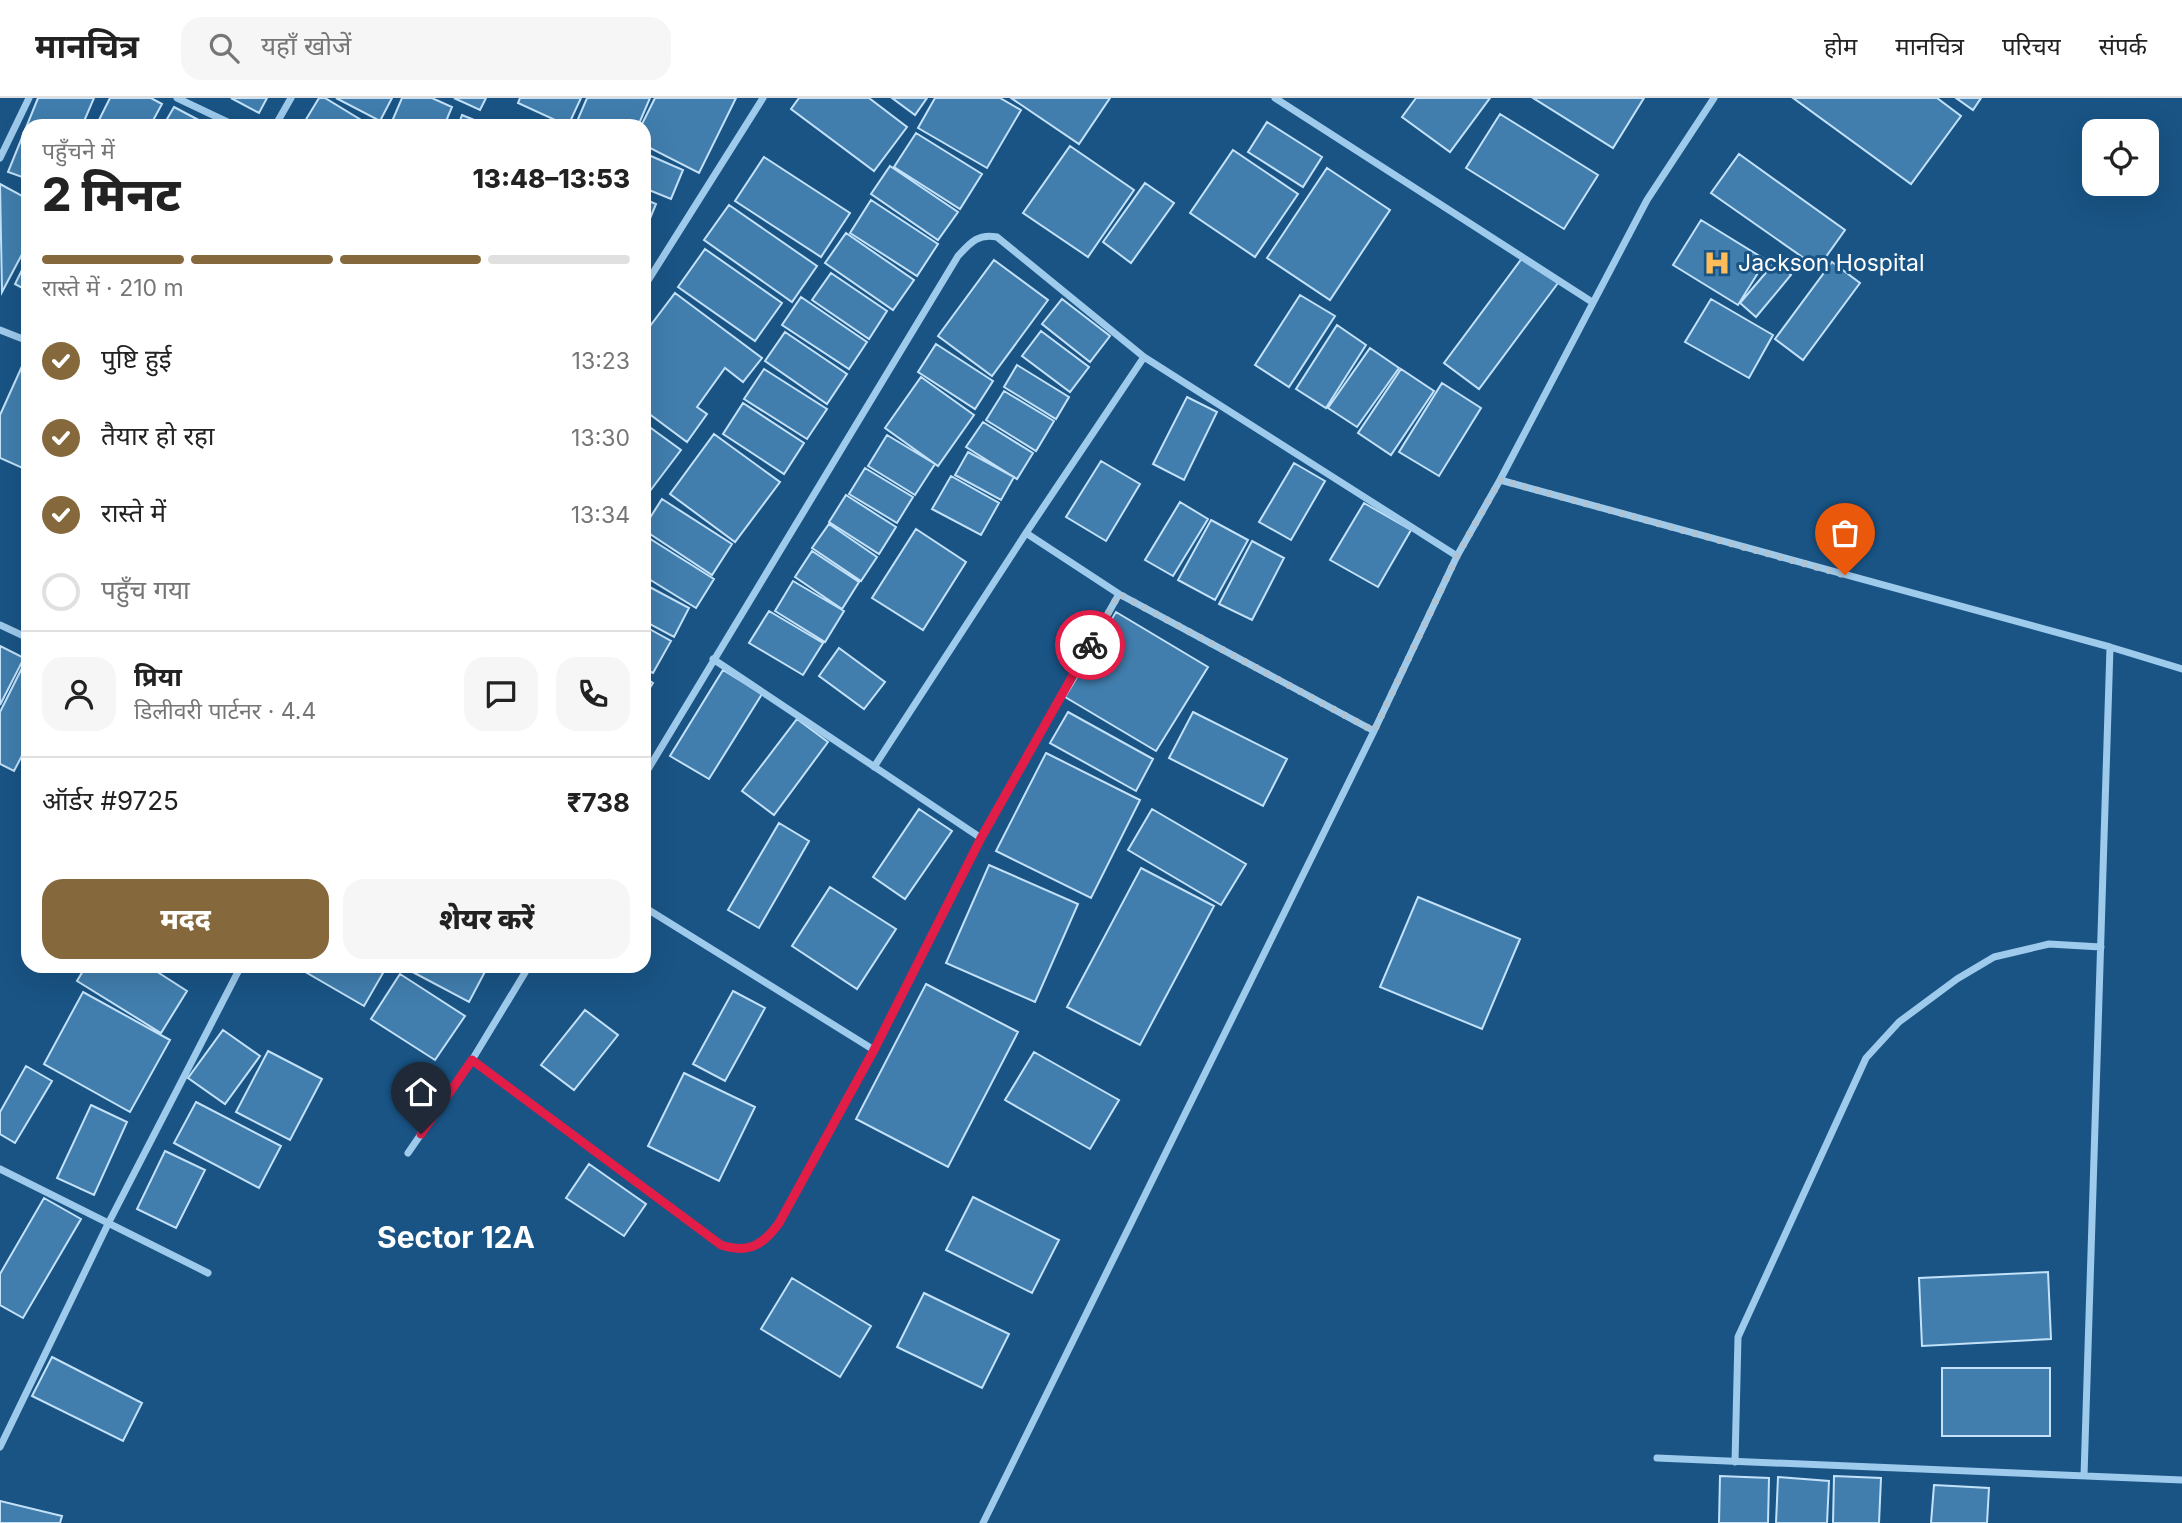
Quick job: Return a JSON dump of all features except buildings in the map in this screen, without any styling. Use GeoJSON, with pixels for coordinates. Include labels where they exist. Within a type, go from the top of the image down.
{"type":"FeatureCollection","features":[{"type":"Feature","properties":{"kind":"street"},"geometry":{"type":"LineString","coordinates":[[0,159],[30,98]]}},
{"type":"Feature","properties":{"kind":"street"},"geometry":{"type":"LineString","coordinates":[[177,98],[221,119]]}},
{"type":"Feature","properties":{"kind":"street"},"geometry":{"type":"LineString","coordinates":[[279,119],[291,98]]}},
{"type":"Feature","properties":{"kind":"street"},"geometry":{"type":"LineString","coordinates":[[651,276],[763,98]]}},
{"type":"Feature","properties":{"kind":"street"},"geometry":{"type":"LineString","coordinates":[[1275,98],[1592,302]]}},
{"type":"Feature","properties":{"kind":"street"},"geometry":{"type":"LineString","coordinates":[[983,1523],[1374,731],[1457,556],[1500,480],[1647,200],[1714,98]]}},
{"type":"Feature","properties":{"kind":"street"},"geometry":{"type":"LineString","coordinates":[[651,764],[958,256],[972,240],[988,235],[997,237],[1144,357],[1457,556]]}},
{"type":"Feature","properties":{"kind":"street"},"geometry":{"type":"LineString","coordinates":[[0,330],[21,338]]}},
{"type":"Feature","properties":{"kind":"street"},"geometry":{"type":"LineString","coordinates":[[874,767],[1144,357]]}},
{"type":"Feature","properties":{"kind":"street"},"geometry":{"type":"LineString","coordinates":[[1500,480],[2182,669]]}},
{"type":"Feature","properties":{"kind":"street"},"geometry":{"type":"LineString","coordinates":[[1026,533],[1119,594],[1374,731]]}},
{"type":"Feature","properties":{"kind":"street"},"geometry":{"type":"LineString","coordinates":[[472,1060],[721,1245],[737,1250],[769,1237],[874,1050],[981,838],[1119,594]]}},
{"type":"Feature","properties":{"kind":"street"},"geometry":{"type":"LineString","coordinates":[[0,625],[21,635]]}},
{"type":"Feature","properties":{"kind":"street"},"geometry":{"type":"LineString","coordinates":[[2084,1476],[2110,648]]}},
{"type":"Feature","properties":{"kind":"street"},"geometry":{"type":"LineString","coordinates":[[713,659],[981,838]]}},
{"type":"Feature","properties":{"kind":"street"},"geometry":{"type":"LineString","coordinates":[[651,911],[874,1050]]}},
{"type":"Feature","properties":{"kind":"street"},"geometry":{"type":"LineString","coordinates":[[1735,1462],[1738,1337],[1866,1058],[1899,1022],[1957,979],[1993,957],[2049,944],[2101,947]]}},
{"type":"Feature","properties":{"kind":"street"},"geometry":{"type":"LineString","coordinates":[[0,1447],[109,1222],[237,973]]}},
{"type":"Feature","properties":{"kind":"street"},"geometry":{"type":"LineString","coordinates":[[408,1153],[472,1060],[525,973]]}},
{"type":"Feature","properties":{"kind":"street"},"geometry":{"type":"LineString","coordinates":[[0,1169],[208,1273]]}},
{"type":"Feature","properties":{"kind":"street"},"geometry":{"type":"LineString","coordinates":[[1657,1458],[2182,1480]]}},
{"type":"Feature","properties":{"kind":"way so far"},"geometry":{"type":"LineString","coordinates":[[1090,645],[1119,594],[1374,731],[1457,556],[1500,480],[1845,575]]}},
{"type":"Feature","properties":{"kind":"place","name":"Jackson Hospital"},"geometry":{"type":"Point","coordinates":[1717,263]}},
{"type":"Feature","properties":{"kind":"district","name":"Sector 12A"},"geometry":{"type":"Point","coordinates":[456,1237]}},
{"type":"Feature","properties":{"kind":"route"},"geometry":{"type":"LineString","coordinates":[[421,1134],[472,1060],[721,1245],[737,1250],[769,1237],[874,1050],[981,838],[1090,645]]}}]}
